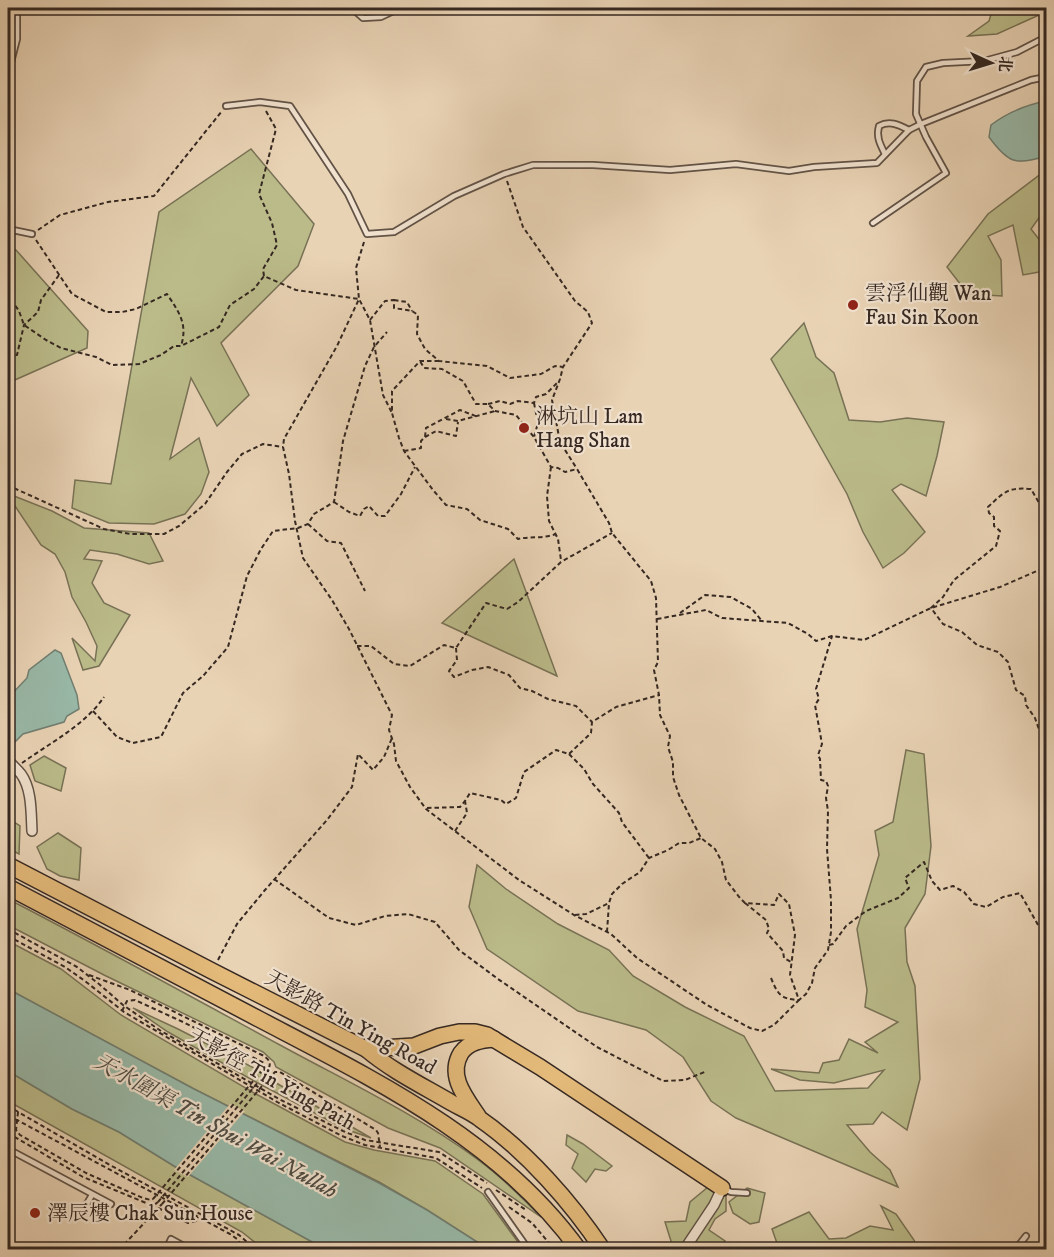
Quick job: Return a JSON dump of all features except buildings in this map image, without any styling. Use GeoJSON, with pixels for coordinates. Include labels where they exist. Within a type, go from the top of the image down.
{"type":"FeatureCollection","features":[{"type":"Feature","properties":{"kind":"main road","name":"天影路 Tin Ying Road"},"geometry":{"type":"LineString","coordinates":[[8,865],[366,1049],[396,1071],[480,1118],[533,1164],[583,1222],[603,1250]]}},
{"type":"Feature","properties":{"kind":"main road","name":"天影路 Tin Ying Road"},"geometry":{"type":"LineString","coordinates":[[8,887],[366,1076],[459,1132],[497,1161],[538,1201],[568,1234],[579,1250]]}},
{"type":"Feature","properties":{"kind":"main road"},"geometry":{"type":"LineString","coordinates":[[366,1049],[414,1046],[440,1036],[466,1031],[482,1033],[540,1067],[722,1188]]}},
{"type":"Feature","properties":{"kind":"main road"},"geometry":{"type":"LineString","coordinates":[[480,1118],[458,1083],[455,1073],[456,1063],[463,1050],[470,1044],[494,1039]]}},
{"type":"Feature","properties":{"kind":"street"},"geometry":{"type":"LineString","coordinates":[[8,760],[27,785],[32,831]]}},
{"type":"Feature","properties":{"kind":"street"},"geometry":{"type":"LineString","coordinates":[[684,1250],[714,1205],[722,1188]]}},
{"type":"Feature","properties":{"kind":"lane"},"geometry":{"type":"LineString","coordinates":[[8,74],[17,39],[17,8]]}},
{"type":"Feature","properties":{"kind":"lane"},"geometry":{"type":"LineString","coordinates":[[353,8],[363,18],[381,17],[400,8]]}},
{"type":"Feature","properties":{"kind":"lane"},"geometry":{"type":"LineString","coordinates":[[873,223],[946,173],[916,114],[917,81],[926,67],[995,58],[1017,52],[1047,37]]}},
{"type":"Feature","properties":{"kind":"lane"},"geometry":{"type":"LineString","coordinates":[[225,106],[260,102],[290,106],[348,194],[367,234],[394,232],[454,196],[504,174],[533,165],[593,165],[670,170],[736,164],[789,171],[877,163],[909,130],[1031,80],[1047,77]]}},
{"type":"Feature","properties":{"kind":"lane"},"geometry":{"type":"LineString","coordinates":[[885,154],[877,133],[879,126],[891,123],[909,130]]}},
{"type":"Feature","properties":{"kind":"lane"},"geometry":{"type":"LineString","coordinates":[[8,229],[32,234]]}},
{"type":"Feature","properties":{"kind":"lane"},"geometry":{"type":"LineString","coordinates":[[8,1149],[111,1204]]}},
{"type":"Feature","properties":{"kind":"lane"},"geometry":{"type":"LineString","coordinates":[[722,1188],[731,1192],[747,1193]]}},
{"type":"Feature","properties":{"kind":"lane"},"geometry":{"type":"LineString","coordinates":[[488,1192],[529,1250]]}},
{"type":"Feature","properties":{"kind":"lane"},"geometry":{"type":"LineString","coordinates":[[79,1216],[92,1195]]}},
{"type":"Feature","properties":{"kind":"lane"},"geometry":{"type":"LineString","coordinates":[[1015,1250],[1026,1236]]}},
{"type":"Feature","properties":{"kind":"lane"},"geometry":{"type":"LineString","coordinates":[[166,1250],[171,1239],[191,1250]]}},
{"type":"Feature","properties":{"kind":"path"},"geometry":{"type":"LineString","coordinates":[[24,325],[61,348],[96,357],[112,365],[139,364],[219,327],[230,305],[254,289],[264,276],[263,269],[277,245],[272,223],[259,194],[276,129],[260,102]]}},
{"type":"Feature","properties":{"kind":"path"},"geometry":{"type":"LineString","coordinates":[[181,346],[183,319],[167,294],[136,309],[106,312],[72,294],[32,234],[60,215],[108,202],[154,196],[225,106]]}},
{"type":"Feature","properties":{"kind":"path"},"geometry":{"type":"LineString","coordinates":[[504,174],[523,227],[575,301],[588,312],[592,323],[563,367],[552,400],[560,442],[609,523],[612,533],[651,581],[656,598],[657,619],[658,662],[654,670],[660,715],[670,736],[668,747],[673,762],[673,777],[701,838],[716,849],[726,880],[745,903],[766,920],[769,929],[766,933],[783,951],[784,958],[792,963]]}},
{"type":"Feature","properties":{"kind":"path"},"geometry":{"type":"LineString","coordinates":[[367,234],[356,268],[359,299],[370,320],[382,395],[392,413],[404,451],[446,505],[467,508],[480,520],[508,529],[518,540],[526,537],[547,538],[556,534]]}},
{"type":"Feature","properties":{"kind":"path"},"geometry":{"type":"LineString","coordinates":[[24,325],[38,312],[41,300],[59,275]]}},
{"type":"Feature","properties":{"kind":"path"},"geometry":{"type":"LineString","coordinates":[[264,276],[296,290],[359,299]]}},
{"type":"Feature","properties":{"kind":"path"},"geometry":{"type":"LineString","coordinates":[[8,293],[24,325],[17,355],[8,355]]}},
{"type":"Feature","properties":{"kind":"path"},"geometry":{"type":"LineString","coordinates":[[359,299],[337,346],[284,439],[283,447],[303,558],[332,600],[392,716],[389,730],[396,761],[410,787],[426,808],[519,880],[574,915],[607,932],[637,958],[707,1005],[750,1028],[762,1031],[774,1025],[806,994],[812,983],[815,968],[829,945],[831,900],[826,849],[828,786],[826,781],[821,780],[818,755],[822,744],[815,705],[819,699],[816,689],[832,636]]}},
{"type":"Feature","properties":{"kind":"path"},"geometry":{"type":"LineString","coordinates":[[394,300],[394,308],[412,311],[418,315],[417,334],[425,349],[439,361]]}},
{"type":"Feature","properties":{"kind":"path"},"geometry":{"type":"LineString","coordinates":[[370,320],[385,301],[407,302],[412,311]]}},
{"type":"Feature","properties":{"kind":"path"},"geometry":{"type":"LineString","coordinates":[[334,502],[343,441],[365,366],[374,346],[387,332]]}},
{"type":"Feature","properties":{"kind":"path"},"geometry":{"type":"LineString","coordinates":[[392,413],[392,391],[420,361],[487,366],[510,378],[541,374],[555,366],[563,367]]}},
{"type":"Feature","properties":{"kind":"path"},"geometry":{"type":"LineString","coordinates":[[420,361],[424,368],[442,369],[463,381],[476,404],[500,401],[510,404],[518,401],[534,403]]}},
{"type":"Feature","properties":{"kind":"path"},"geometry":{"type":"LineString","coordinates":[[534,437],[538,423],[534,403],[536,397],[546,394],[560,379]]}},
{"type":"Feature","properties":{"kind":"path"},"geometry":{"type":"LineString","coordinates":[[488,404],[495,411]]}},
{"type":"Feature","properties":{"kind":"path"},"geometry":{"type":"LineString","coordinates":[[404,451],[421,448],[426,428],[460,410],[478,417]]}},
{"type":"Feature","properties":{"kind":"path"},"geometry":{"type":"LineString","coordinates":[[446,419],[458,421],[495,411],[516,415],[534,437],[551,467],[547,496],[549,521],[558,538],[561,562]]}},
{"type":"Feature","properties":{"kind":"path"},"geometry":{"type":"LineString","coordinates":[[425,437],[436,431],[456,436],[458,421]]}},
{"type":"Feature","properties":{"kind":"path"},"geometry":{"type":"LineString","coordinates":[[8,484],[104,529],[130,534],[164,534],[179,526],[205,504],[242,454],[263,444],[283,447]]}},
{"type":"Feature","properties":{"kind":"path"},"geometry":{"type":"LineString","coordinates":[[334,502],[360,516],[369,506],[378,516],[385,516],[416,467]]}},
{"type":"Feature","properties":{"kind":"path"},"geometry":{"type":"LineString","coordinates":[[551,467],[565,472],[577,469]]}},
{"type":"Feature","properties":{"kind":"path"},"geometry":{"type":"LineString","coordinates":[[931,608],[943,597],[954,580],[996,546],[1000,531],[994,526],[994,517],[989,513],[988,507],[1005,491],[1020,488],[1031,489],[1047,515]]}},
{"type":"Feature","properties":{"kind":"path"},"geometry":{"type":"LineString","coordinates":[[93,711],[117,737],[133,743],[161,736],[183,693],[203,676],[228,647],[247,576],[273,531],[298,528],[308,524],[314,514],[334,502]]}},
{"type":"Feature","properties":{"kind":"path"},"geometry":{"type":"LineString","coordinates":[[308,524],[327,541],[341,543],[365,591]]}},
{"type":"Feature","properties":{"kind":"path"},"geometry":{"type":"LineString","coordinates":[[592,722],[576,706],[548,699],[520,688],[509,675],[488,667],[454,677],[448,671],[457,660],[456,648],[486,603],[507,609],[518,602],[561,562],[612,533]]}},
{"type":"Feature","properties":{"kind":"path"},"geometry":{"type":"LineString","coordinates":[[657,619],[706,610],[722,618],[788,623],[816,641],[832,636],[864,640],[931,608],[1000,586],[1047,567]]}},
{"type":"Feature","properties":{"kind":"path"},"geometry":{"type":"LineString","coordinates":[[678,615],[705,595],[731,597],[752,609],[764,622]]}},
{"type":"Feature","properties":{"kind":"path"},"geometry":{"type":"LineString","coordinates":[[931,608],[943,624],[962,632],[977,645],[998,652],[1008,662],[1016,690],[1025,696],[1026,705],[1035,718],[1042,738],[1047,740]]}},
{"type":"Feature","properties":{"kind":"path"},"geometry":{"type":"LineString","coordinates":[[357,646],[371,646],[394,664],[410,666],[444,645],[456,648]]}},
{"type":"Feature","properties":{"kind":"path"},"geometry":{"type":"LineString","coordinates":[[592,722],[616,707],[659,695]]}},
{"type":"Feature","properties":{"kind":"path"},"geometry":{"type":"LineString","coordinates":[[15,768],[85,719],[104,697]]}},
{"type":"Feature","properties":{"kind":"path"},"geometry":{"type":"LineString","coordinates":[[569,754],[591,733],[592,722]]}},
{"type":"Feature","properties":{"kind":"path"},"geometry":{"type":"LineString","coordinates":[[217,963],[237,924],[327,820],[352,787],[358,754],[373,770],[384,758],[392,738]]}},
{"type":"Feature","properties":{"kind":"path"},"geometry":{"type":"LineString","coordinates":[[426,808],[459,807],[470,794],[501,800],[506,804],[516,798],[524,772],[556,750],[569,754],[584,769],[593,784],[619,813],[622,822],[650,858]]}},
{"type":"Feature","properties":{"kind":"path"},"geometry":{"type":"LineString","coordinates":[[455,831],[467,813],[465,801]]}},
{"type":"Feature","properties":{"kind":"path"},"geometry":{"type":"LineString","coordinates":[[607,932],[609,903],[612,894],[622,884],[640,872],[650,858],[679,843],[689,843],[701,838]]}},
{"type":"Feature","properties":{"kind":"path"},"geometry":{"type":"LineString","coordinates":[[829,945],[833,944],[846,926],[866,911],[898,898],[909,888],[905,878],[924,862],[932,881],[940,890],[953,886],[964,892],[974,904],[986,907],[1003,897],[1020,893],[1047,939]]}},
{"type":"Feature","properties":{"kind":"path"},"geometry":{"type":"LineString","coordinates":[[274,879],[329,918],[356,925],[385,916],[408,914],[435,922],[459,950],[507,985],[597,1047],[663,1081],[685,1080],[707,1071]]}},
{"type":"Feature","properties":{"kind":"path"},"geometry":{"type":"LineString","coordinates":[[745,903],[774,904],[779,894],[789,904],[795,935],[790,975],[799,1000]]}},
{"type":"Feature","properties":{"kind":"path"},"geometry":{"type":"LineString","coordinates":[[574,915],[586,914],[609,903]]}},
{"type":"Feature","properties":{"kind":"path"},"geometry":{"type":"LineString","coordinates":[[8,929],[87,974],[125,1006],[161,1031],[279,1098],[365,1140],[439,1152],[530,1213]]}},
{"type":"Feature","properties":{"kind":"path","name":"天影徑 Tin Ying Path"},"geometry":{"type":"LineString","coordinates":[[8,936],[65,967],[122,1011],[269,1098],[342,1137],[365,1145],[436,1158],[488,1192]]}},
{"type":"Feature","properties":{"kind":"path"},"geometry":{"type":"LineString","coordinates":[[8,1133],[83,1178],[154,1205],[271,1064],[262,1055],[130,990],[87,974]]}},
{"type":"Feature","properties":{"kind":"path"},"geometry":{"type":"LineString","coordinates":[[771,978],[776,992],[788,1000],[799,1000]]}},
{"type":"Feature","properties":{"kind":"path"},"geometry":{"type":"LineString","coordinates":[[122,1011],[128,1001],[135,1000],[264,1063],[264,1067],[273,1073]]}},
{"type":"Feature","properties":{"kind":"path"},"geometry":{"type":"LineString","coordinates":[[18,1112],[16,1130],[20,1135],[86,1173],[151,1200],[264,1067]]}},
{"type":"Feature","properties":{"kind":"path"},"geometry":{"type":"LineString","coordinates":[[119,1250],[277,1071],[376,1130],[380,1147]]}},
{"type":"Feature","properties":{"kind":"path"},"geometry":{"type":"LineString","coordinates":[[8,1106],[199,1215],[237,1239],[245,1250]]}},
{"type":"Feature","properties":{"kind":"path"},"geometry":{"type":"LineString","coordinates":[[8,1117],[239,1235],[256,1250]]}},
{"type":"Feature","properties":{"kind":"path"},"geometry":{"type":"LineString","coordinates":[[507,1205],[532,1223],[555,1250]]}},
{"type":"Feature","properties":{"kind":"path"},"geometry":{"type":"LineString","coordinates":[[158,1208],[188,1223],[196,1221],[199,1215]]}},
{"type":"Feature","properties":{"kind":"green space"},"geometry":{"type":"Polygon","coordinates":[[[993,8],[1046,8],[1046,16],[1039,15],[997,34],[968,36],[989,21],[993,8]]]}},
{"type":"Feature","properties":{"kind":"green space"},"geometry":{"type":"Polygon","coordinates":[[[251,149],[314,224],[298,266],[221,343],[249,395],[217,426],[191,378],[170,459],[199,438],[209,472],[201,494],[185,514],[154,524],[109,523],[72,508],[75,480],[111,484],[159,212],[251,149]]]}},
{"type":"Feature","properties":{"kind":"green space"},"geometry":{"type":"Polygon","coordinates":[[[1046,170],[1046,208],[1031,229],[1046,254],[1046,260],[1039,272],[1023,275],[1013,225],[988,236],[1001,260],[1002,296],[968,294],[947,267],[988,214],[1046,170]]]}},
{"type":"Feature","properties":{"kind":"green space"},"geometry":{"type":"Polygon","coordinates":[[[8,245],[16,250],[88,331],[87,348],[8,383],[8,245]]]}},
{"type":"Feature","properties":{"kind":"green space"},"geometry":{"type":"Polygon","coordinates":[[[804,323],[816,357],[834,373],[849,420],[880,422],[907,418],[944,422],[926,496],[901,484],[892,490],[925,532],[904,553],[883,568],[863,532],[847,494],[771,359],[804,323]]]}},
{"type":"Feature","properties":{"kind":"green space"},"geometry":{"type":"Polygon","coordinates":[[[9,494],[52,511],[84,528],[149,533],[163,561],[149,564],[117,554],[90,550],[84,559],[102,561],[92,583],[104,603],[130,615],[99,666],[83,670],[72,638],[95,661],[97,646],[72,597],[65,572],[55,554],[41,545],[9,494]]]}},
{"type":"Feature","properties":{"kind":"green space"},"geometry":{"type":"Polygon","coordinates":[[[514,559],[557,676],[442,623],[514,559]]]}},
{"type":"Feature","properties":{"kind":"green space"},"geometry":{"type":"Polygon","coordinates":[[[906,750],[924,754],[931,846],[925,894],[905,928],[907,962],[915,986],[920,1079],[907,1130],[882,1112],[873,1124],[847,1125],[870,1152],[890,1170],[898,1187],[736,1118],[711,1101],[683,1057],[646,1030],[578,1011],[487,949],[469,907],[477,865],[506,889],[558,924],[609,950],[633,976],[685,1007],[744,1036],[775,1091],[868,1088],[884,1070],[834,1083],[800,1080],[771,1069],[819,1073],[823,1063],[839,1060],[849,1039],[878,1053],[865,1042],[898,1022],[865,1007],[867,990],[857,929],[879,855],[875,831],[893,822],[906,750]]]}},
{"type":"Feature","properties":{"kind":"green space"},"geometry":{"type":"Polygon","coordinates":[[[44,756],[66,768],[61,791],[35,781],[30,765],[44,756]]]}},
{"type":"Feature","properties":{"kind":"green space"},"geometry":{"type":"Polygon","coordinates":[[[8,818],[20,826],[19,854],[8,848],[8,818]]]}},
{"type":"Feature","properties":{"kind":"green space"},"geometry":{"type":"Polygon","coordinates":[[[58,833],[81,848],[79,880],[60,876],[47,869],[37,847],[58,833]]]}},
{"type":"Feature","properties":{"kind":"green space"},"geometry":{"type":"Polygon","coordinates":[[[8,899],[430,1127],[486,1166],[541,1217],[440,1148],[388,1128],[276,1067],[263,1052],[104,975],[8,925],[8,899]]]}},
{"type":"Feature","properties":{"kind":"green space"},"geometry":{"type":"Polygon","coordinates":[[[8,941],[61,969],[121,1015],[256,1094],[345,1142],[374,1150],[435,1161],[483,1194],[523,1249],[488,1249],[379,1182],[194,1089],[8,989],[8,941]]]}},
{"type":"Feature","properties":{"kind":"green space"},"geometry":{"type":"Polygon","coordinates":[[[133,1008],[256,1069],[371,1138],[345,1129],[256,1082],[168,1032],[133,1008]]]}},
{"type":"Feature","properties":{"kind":"green space"},"geometry":{"type":"Polygon","coordinates":[[[8,1071],[325,1249],[263,1249],[242,1232],[8,1101],[8,1071]]]}},
{"type":"Feature","properties":{"kind":"green space"},"geometry":{"type":"Polygon","coordinates":[[[567,1135],[612,1166],[606,1171],[595,1169],[586,1182],[572,1168],[578,1154],[566,1145],[567,1135]]]}},
{"type":"Feature","properties":{"kind":"green space"},"geometry":{"type":"Polygon","coordinates":[[[708,1187],[726,1195],[726,1211],[715,1219],[709,1230],[725,1241],[718,1249],[668,1249],[671,1241],[665,1222],[686,1221],[690,1202],[708,1187]]]}},
{"type":"Feature","properties":{"kind":"green space"},"geometry":{"type":"Polygon","coordinates":[[[747,1188],[765,1193],[759,1222],[750,1224],[733,1213],[729,1202],[747,1188]]]}},
{"type":"Feature","properties":{"kind":"green space"},"geometry":{"type":"Polygon","coordinates":[[[881,1206],[896,1214],[918,1249],[779,1249],[772,1229],[809,1212],[829,1239],[846,1238],[870,1226],[893,1230],[881,1206]]]}},
{"type":"Feature","properties":{"kind":"water"},"geometry":{"type":"Polygon","coordinates":[[[1046,101],[1046,156],[1027,161],[1007,157],[989,137],[991,125],[1017,110],[1046,101]]]}},
{"type":"Feature","properties":{"kind":"water"},"geometry":{"type":"Polygon","coordinates":[[[55,650],[61,653],[77,695],[79,709],[67,716],[64,722],[23,734],[14,743],[8,742],[8,698],[27,678],[29,670],[55,650]]]}},
{"type":"Feature","properties":{"kind":"water","name":"天水圍渠 Tin Shui Wai Nullah"},"geometry":{"type":"Polygon","coordinates":[[[8,989],[194,1089],[379,1183],[488,1249],[325,1249],[8,1071],[8,989]]]}},
{"type":"Feature","properties":{"kind":"pier"},"geometry":{"type":"Polygon","coordinates":[[[230,1104],[245,1111],[188,1177],[174,1170],[230,1104]]]}},
{"type":"Feature","properties":{"kind":"place","name":"雲浮仙觀 Wan Fau Sin Koon"},"geometry":{"type":"Point","coordinates":[853,305]}},
{"type":"Feature","properties":{"kind":"place","name":"淋坑山 Lam Hang Shan"},"geometry":{"type":"Point","coordinates":[524,428]}},
{"type":"Feature","properties":{"kind":"place","name":"澤辰樓 Chak Sun House"},"geometry":{"type":"Point","coordinates":[35,1213]}}]}
